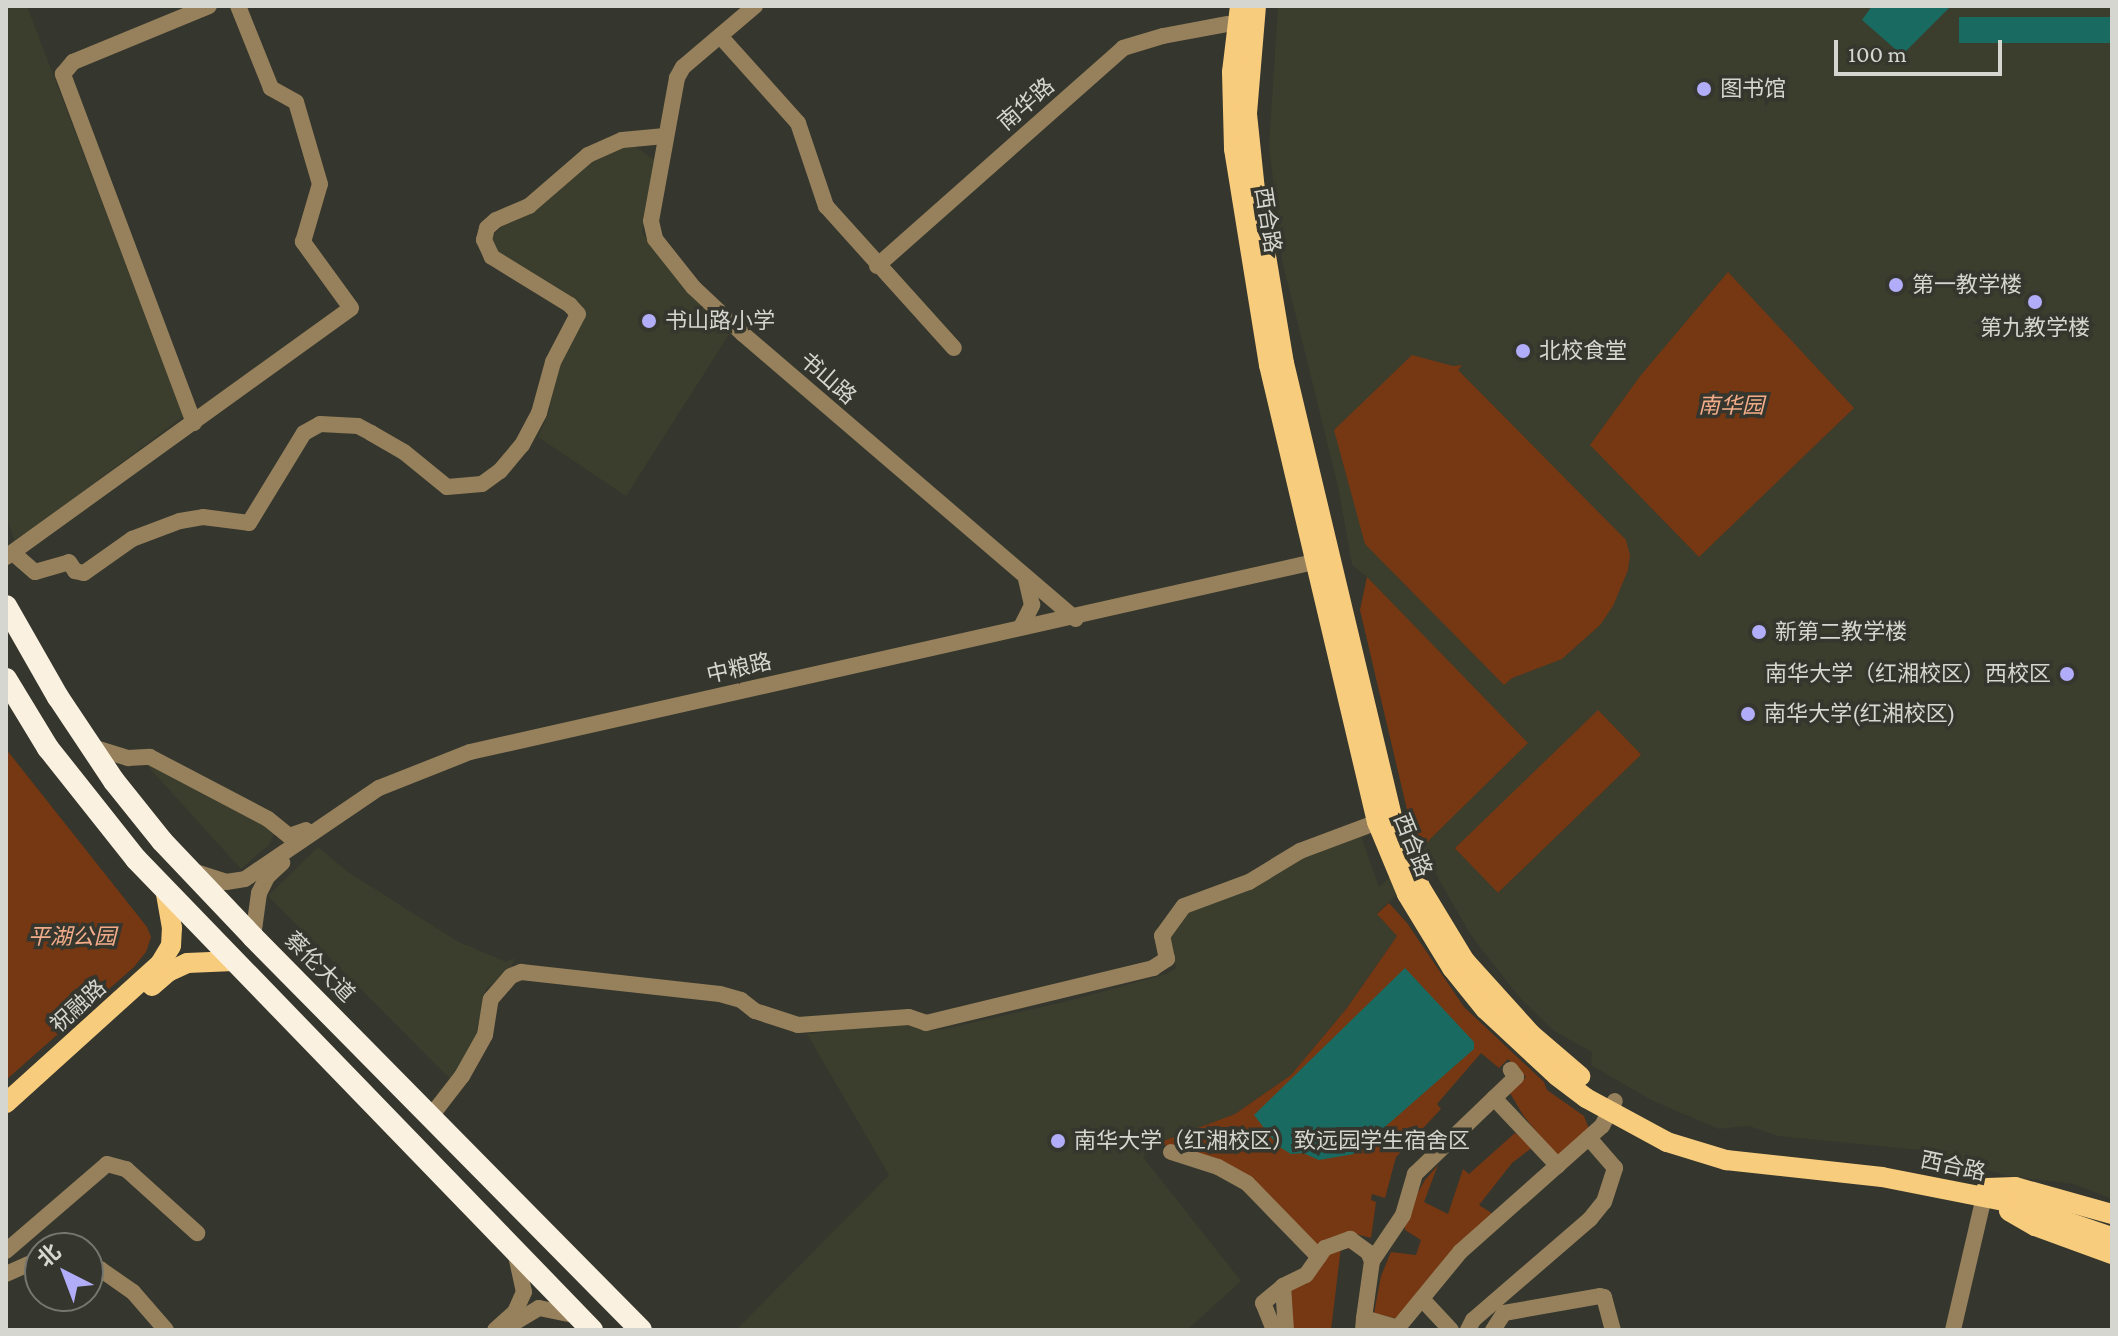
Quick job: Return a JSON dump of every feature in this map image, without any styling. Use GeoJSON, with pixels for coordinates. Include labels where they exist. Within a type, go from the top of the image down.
{"type":"FeatureCollection","features":[{"type":"Feature","properties":{"kind":"highway","name":"蔡伦大道"},"geometry":{"type":"LineString","coordinates":[[6,606],[24,644],[92,747],[136,809],[189,870],[641,1330]]}},
{"type":"Feature","properties":{"kind":"highway"},"geometry":{"type":"LineString","coordinates":[[8,689],[48,748],[165,889],[586,1323]]}},
{"type":"Feature","properties":{"kind":"main road","name":"西合路"},"geometry":{"type":"LineString","coordinates":[[1240,6],[1231,113],[1239,195],[1269,365],[1376,763],[1404,854],[1420,887],[1465,961],[1497,1000],[1613,1106]]}},
{"type":"Feature","properties":{"kind":"main road","name":"西合路"},"geometry":{"type":"LineString","coordinates":[[1256,6],[1247,114],[1255,190],[1284,363],[1322,564],[1377,822],[1396,870],[1429,934],[1485,1009],[1557,1076],[1613,1106],[1675,1131],[1728,1146],[1887,1166],[2112,1229]]}},
{"type":"Feature","properties":{"kind":"main road","name":"祝融路"},"geometry":{"type":"LineString","coordinates":[[6,1103],[160,964],[171,946],[172,928],[165,889]]}},
{"type":"Feature","properties":{"kind":"main road","name":"祝融路"},"geometry":{"type":"LineString","coordinates":[[6,1116],[168,972],[187,963],[234,961]]}},
{"type":"Feature","properties":{"kind":"main road"},"geometry":{"type":"LineString","coordinates":[[1986,1192],[2015,1187],[2112,1214]]}},
{"type":"Feature","properties":{"kind":"main road","name":"西合路"},"geometry":{"type":"LineString","coordinates":[[1986,1192],[2112,1237]]}},
{"type":"Feature","properties":{"kind":"main road"},"geometry":{"type":"LineString","coordinates":[[1986,1192],[2035,1226],[2112,1254]]}},
{"type":"Feature","properties":{"kind":"street"},"geometry":{"type":"LineString","coordinates":[[194,423],[63,74],[73,62],[209,6]]}},
{"type":"Feature","properties":{"kind":"street"},"geometry":{"type":"LineString","coordinates":[[238,6],[271,88],[296,102],[320,184],[303,242],[351,308],[9,555],[35,572],[69,562],[75,571],[84,573],[132,539],[180,521],[203,517],[249,523],[304,433],[320,424],[358,426],[404,452],[447,487],[482,484],[500,471],[522,445],[539,413],[553,362],[578,314],[570,305],[492,257],[484,240],[487,228],[496,220],[529,206],[588,155],[622,140],[665,136]]}},
{"type":"Feature","properties":{"kind":"street","name":"书山路"},"geometry":{"type":"LineString","coordinates":[[755,6],[683,67],[677,78],[665,136],[652,231],[693,287],[743,334],[1075,619]]}},
{"type":"Feature","properties":{"kind":"street","name":"南华路"},"geometry":{"type":"LineString","coordinates":[[877,266],[1123,48],[1163,36],[1228,24]]}},
{"type":"Feature","properties":{"kind":"street"},"geometry":{"type":"LineString","coordinates":[[720,36],[798,123],[826,206],[954,348]]}},
{"type":"Feature","properties":{"kind":"street","name":"中粮路"},"geometry":{"type":"LineString","coordinates":[[253,937],[259,893],[267,877],[323,830],[383,792],[426,772],[474,756],[1322,564]]}},
{"type":"Feature","properties":{"kind":"street"},"geometry":{"type":"LineString","coordinates":[[1021,627],[1032,605],[1023,575]]}},
{"type":"Feature","properties":{"kind":"street","name":"中粮路"},"geometry":{"type":"LineString","coordinates":[[189,870],[226,882],[245,879],[379,788],[422,768],[470,752],[1021,627],[1075,619]]}},
{"type":"Feature","properties":{"kind":"street"},"geometry":{"type":"LineString","coordinates":[[92,747],[128,758],[150,757],[268,819],[289,836],[319,826]]}},
{"type":"Feature","properties":{"kind":"street"},"geometry":{"type":"LineString","coordinates":[[431,1116],[462,1076],[485,1035],[491,999],[511,976],[521,972],[682,987],[720,994],[741,1000],[755,1011],[798,1025],[909,1017],[926,1023],[1153,968],[1167,959],[1162,936],[1184,906],[1249,882],[1300,851],[1377,822]]}},
{"type":"Feature","properties":{"kind":"street"},"geometry":{"type":"LineString","coordinates":[[1511,1070],[1516,1077],[1415,1174],[1403,1215],[1372,1261],[1364,1324],[1397,1329],[1460,1252],[1602,1126],[1613,1106]]}},
{"type":"Feature","properties":{"kind":"street"},"geometry":{"type":"LineString","coordinates":[[1494,1098],[1558,1166]]}},
{"type":"Feature","properties":{"kind":"street"},"geometry":{"type":"LineString","coordinates":[[1468,1330],[1473,1320],[1590,1219],[1604,1202],[1615,1168],[1589,1138]]}},
{"type":"Feature","properties":{"kind":"street"},"geometry":{"type":"LineString","coordinates":[[1171,1152],[1218,1167],[1247,1183],[1319,1257]]}},
{"type":"Feature","properties":{"kind":"street"},"geometry":{"type":"LineString","coordinates":[[6,1251],[107,1164],[126,1169],[197,1233]]}},
{"type":"Feature","properties":{"kind":"street"},"geometry":{"type":"LineString","coordinates":[[1953,1330],[1986,1192]]}},
{"type":"Feature","properties":{"kind":"street"},"geometry":{"type":"LineString","coordinates":[[1274,1330],[1263,1303],[1283,1286],[1306,1275],[1325,1248],[1350,1239],[1368,1252],[1372,1261]]}},
{"type":"Feature","properties":{"kind":"street"},"geometry":{"type":"LineString","coordinates":[[495,1330],[515,1312],[524,1292],[514,1249]]}},
{"type":"Feature","properties":{"kind":"street"},"geometry":{"type":"LineString","coordinates":[[104,1275],[133,1292],[166,1330]]}},
{"type":"Feature","properties":{"kind":"street"},"geometry":{"type":"LineString","coordinates":[[1283,1286],[1286,1330]]}},
{"type":"Feature","properties":{"kind":"street"},"geometry":{"type":"LineString","coordinates":[[1493,1330],[1504,1313],[1600,1296],[1604,1297],[1613,1330]]}},
{"type":"Feature","properties":{"kind":"street"},"geometry":{"type":"LineString","coordinates":[[1422,1299],[1451,1330]]}},
{"type":"Feature","properties":{"kind":"street"},"geometry":{"type":"LineString","coordinates":[[505,1330],[519,1317],[539,1308],[586,1323]]}},
{"type":"Feature","properties":{"kind":"shaded area"},"geometry":{"type":"Polygon","coordinates":[[[7,6],[27,6],[184,416],[15,542],[6,517],[7,6]]]}},
{"type":"Feature","properties":{"kind":"shaded area","name":"南华大学(红湘校区)"},"geometry":{"type":"Polygon","coordinates":[[[1278,6],[2112,6],[2112,1199],[2074,1184],[2007,1176],[1920,1150],[1778,1136],[1749,1126],[1719,1129],[1651,1100],[1591,1065],[1592,1052],[1554,1031],[1519,997],[1470,934],[1430,864],[1377,913],[1397,936],[1347,1008],[1291,1075],[1235,1114],[1158,1143],[1143,1157],[1241,1281],[1187,1330],[736,1330],[889,1175],[807,1034],[900,1023],[925,1031],[944,1029],[1064,1002],[1167,974],[1176,968],[1167,935],[1185,911],[1303,853],[1360,833],[1379,887],[1423,846],[1409,818],[1360,610],[1367,577],[1352,565],[1338,486],[1282,260],[1269,145],[1278,6]]]}},
{"type":"Feature","properties":{"kind":"shaded area","name":"书山路小学"},"geometry":{"type":"Polygon","coordinates":[[[631,144],[656,161],[642,233],[681,283],[730,333],[626,496],[538,437],[549,411],[561,356],[584,313],[502,258],[492,244],[492,237],[504,224],[589,161],[631,144]]]}},
{"type":"Feature","properties":{"kind":"shaded area"},"geometry":{"type":"Polygon","coordinates":[[[144,762],[276,830],[269,845],[241,869],[144,762]]]}},
{"type":"Feature","properties":{"kind":"shaded area"},"geometry":{"type":"Polygon","coordinates":[[[318,847],[348,872],[457,941],[506,962],[515,958],[511,968],[486,989],[474,1044],[453,1082],[268,896],[318,847]]]}},
{"type":"Feature","properties":{"kind":"green space","name":"南华园"},"geometry":{"type":"Polygon","coordinates":[[[1728,272],[1854,408],[1699,557],[1590,445],[1641,375],[1728,272]]]}},
{"type":"Feature","properties":{"kind":"green space"},"geometry":{"type":"Polygon","coordinates":[[[1412,355],[1453,366],[1462,365],[1458,370],[1626,540],[1630,555],[1628,570],[1613,606],[1600,625],[1562,659],[1512,678],[1504,685],[1365,544],[1334,430],[1412,355]]]}},
{"type":"Feature","properties":{"kind":"green space"},"geometry":{"type":"Polygon","coordinates":[[[1367,577],[1528,743],[1423,846],[1409,818],[1360,610],[1367,577]]]}},
{"type":"Feature","properties":{"kind":"green space"},"geometry":{"type":"Polygon","coordinates":[[[1598,710],[1641,755],[1498,893],[1455,848],[1598,710]]]}},
{"type":"Feature","properties":{"kind":"green space","name":"平湖公园"},"geometry":{"type":"Polygon","coordinates":[[[6,749],[147,927],[151,937],[146,952],[134,967],[6,1080],[6,749]]]}},
{"type":"Feature","properties":{"kind":"green space"},"geometry":{"type":"Polygon","coordinates":[[[1389,903],[1407,923],[1464,1007],[1544,1082],[1547,1090],[1584,1116],[1589,1129],[1557,1157],[1523,1115],[1510,1093],[1526,1077],[1508,1059],[1499,1068],[1481,1053],[1437,1104],[1441,1109],[1396,1157],[1385,1198],[1372,1194],[1371,1200],[1376,1202],[1371,1238],[1356,1234],[1319,1247],[1220,1162],[1158,1143],[1235,1114],[1291,1075],[1347,1008],[1397,936],[1377,914],[1389,903]]]}},
{"type":"Feature","properties":{"kind":"green space"},"geometry":{"type":"Polygon","coordinates":[[[1515,1133],[1533,1147],[1512,1163],[1479,1205],[1493,1214],[1398,1319],[1374,1313],[1381,1276],[1391,1252],[1416,1255],[1421,1240],[1405,1230],[1405,1215],[1425,1180],[1438,1165],[1424,1202],[1448,1214],[1463,1169],[1469,1174],[1515,1133]]]}},
{"type":"Feature","properties":{"kind":"green space"},"geometry":{"type":"Polygon","coordinates":[[[1342,1242],[1353,1250],[1341,1247],[1331,1330],[1290,1330],[1287,1287],[1342,1242]]]}},
{"type":"Feature","properties":{"kind":"water"},"geometry":{"type":"Polygon","coordinates":[[[1872,6],[1951,6],[1902,55],[1862,20],[1872,6]]]}},
{"type":"Feature","properties":{"kind":"water"},"geometry":{"type":"Polygon","coordinates":[[[1959,17],[2112,17],[2112,43],[1959,43],[1959,17]]]}},
{"type":"Feature","properties":{"kind":"water"},"geometry":{"type":"Polygon","coordinates":[[[1405,968],[1474,1042],[1474,1049],[1354,1154],[1319,1160],[1303,1153],[1291,1154],[1278,1146],[1254,1115],[1405,968]]]}},
{"type":"Feature","properties":{"kind":"place","name":"图书馆"},"geometry":{"type":"Point","coordinates":[1704,89]}},
{"type":"Feature","properties":{"kind":"place","name":"第一教学楼"},"geometry":{"type":"Point","coordinates":[1896,285]}},
{"type":"Feature","properties":{"kind":"place","name":"第九教学楼"},"geometry":{"type":"Point","coordinates":[2035,302]}},
{"type":"Feature","properties":{"kind":"place","name":"书山路小学"},"geometry":{"type":"Point","coordinates":[649,321]}},
{"type":"Feature","properties":{"kind":"place","name":"北校食堂"},"geometry":{"type":"Point","coordinates":[1523,351]}},
{"type":"Feature","properties":{"kind":"place","name":"新第二教学楼"},"geometry":{"type":"Point","coordinates":[1759,632]}},
{"type":"Feature","properties":{"kind":"place","name":"南华大学（红湘校区）西校区"},"geometry":{"type":"Point","coordinates":[2067,674]}},
{"type":"Feature","properties":{"kind":"place","name":"南华大学(红湘校区)"},"geometry":{"type":"Point","coordinates":[1748,714]}},
{"type":"Feature","properties":{"kind":"place","name":"南华大学（红湘校区）致远园学生宿舍区"},"geometry":{"type":"Point","coordinates":[1058,1141]}}]}
